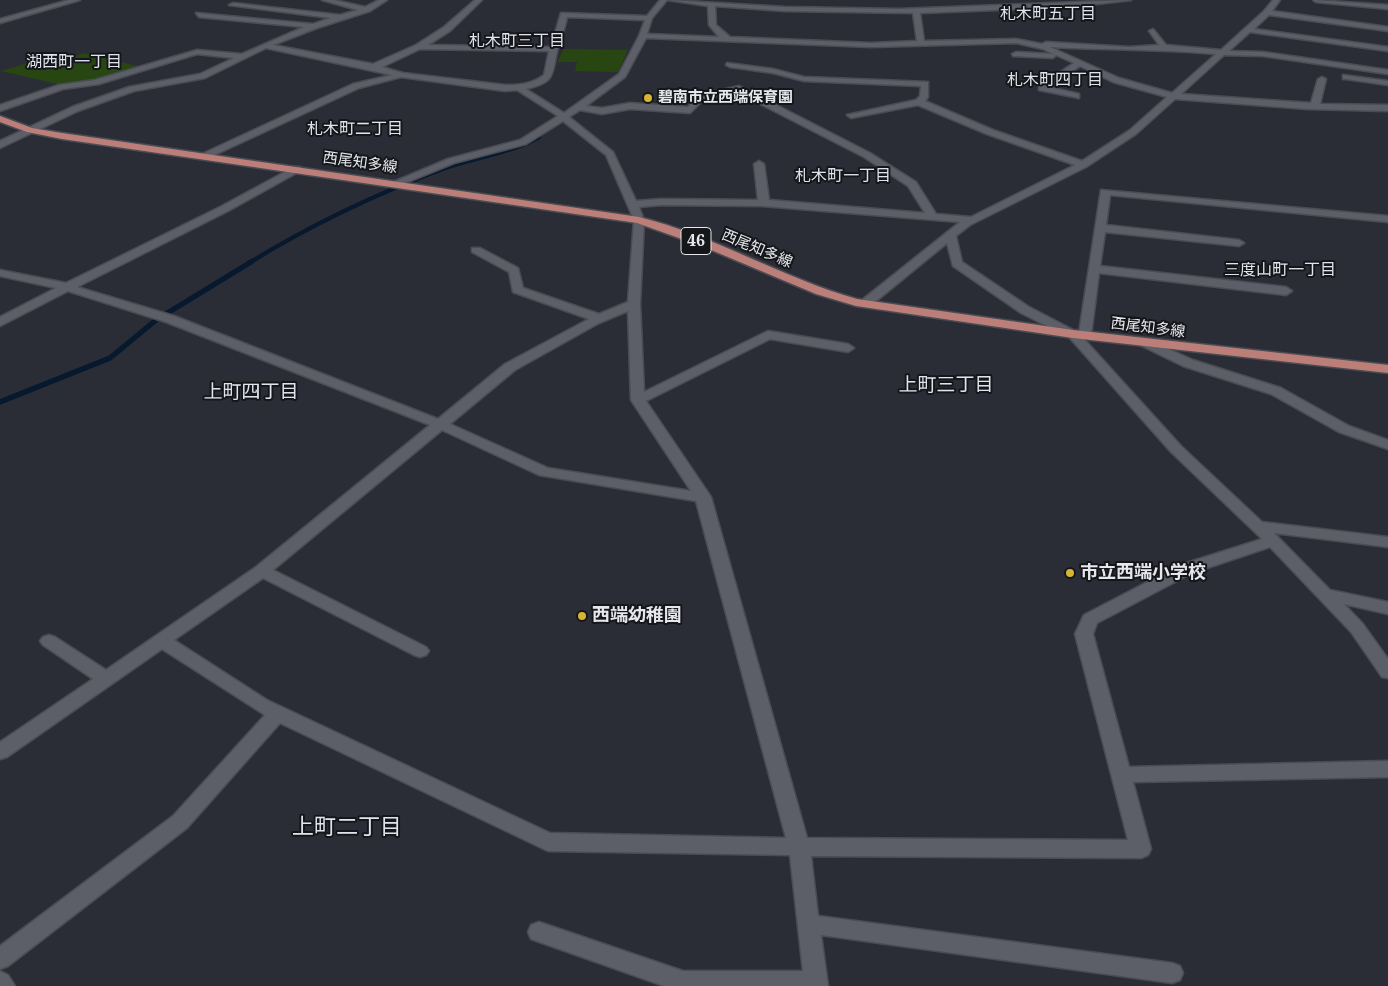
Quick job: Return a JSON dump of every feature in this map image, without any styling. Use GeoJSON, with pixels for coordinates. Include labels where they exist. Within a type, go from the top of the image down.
{"type":"FeatureCollection","features":[{"type":"Feature","properties":{"kind":"main road","name":"西尾知多線"},"geometry":{"type":"LineString","coordinates":[[0,119],[30,130],[639,220],[708,245],[820,292],[866,303],[1079,335],[1388,368]]}},
{"type":"Feature","properties":{"kind":"street"},"geometry":{"type":"LineString","coordinates":[[0,21],[77,0]]}},
{"type":"Feature","properties":{"kind":"street"},"geometry":{"type":"LineString","coordinates":[[245,0],[196,16],[314,26]]}},
{"type":"Feature","properties":{"kind":"street"},"geometry":{"type":"LineString","coordinates":[[325,0],[367,9]]}},
{"type":"Feature","properties":{"kind":"street"},"geometry":{"type":"LineString","coordinates":[[0,144],[75,109],[132,89],[202,76],[240,56],[314,26],[367,9],[384,0]]}},
{"type":"Feature","properties":{"kind":"street"},"geometry":{"type":"LineString","coordinates":[[374,67],[419,46],[447,29],[479,0]]}},
{"type":"Feature","properties":{"kind":"street"},"geometry":{"type":"LineString","coordinates":[[396,183],[451,161],[523,142],[579,107],[622,75],[644,36],[649,18],[664,0]]}},
{"type":"Feature","properties":{"kind":"street"},"geometry":{"type":"LineString","coordinates":[[671,0],[785,10],[888,11],[1128,0]]}},
{"type":"Feature","properties":{"kind":"street"},"geometry":{"type":"LineString","coordinates":[[886,0],[888,11]]}},
{"type":"Feature","properties":{"kind":"street"},"geometry":{"type":"LineString","coordinates":[[866,303],[966,223],[1083,165],[1133,132],[1267,13],[1277,0]]}},
{"type":"Feature","properties":{"kind":"street"},"geometry":{"type":"LineString","coordinates":[[1316,0],[1388,7]]}},
{"type":"Feature","properties":{"kind":"street"},"geometry":{"type":"LineString","coordinates":[[233,5],[339,17]]}},
{"type":"Feature","properties":{"kind":"street"},"geometry":{"type":"LineString","coordinates":[[712,5],[711,23],[716,32],[726,38],[728,47]]}},
{"type":"Feature","properties":{"kind":"street"},"geometry":{"type":"LineString","coordinates":[[916,10],[921,44]]}},
{"type":"Feature","properties":{"kind":"street"},"geometry":{"type":"LineString","coordinates":[[1267,13],[1388,29]]}},
{"type":"Feature","properties":{"kind":"street"},"geometry":{"type":"LineString","coordinates":[[265,46],[374,67],[402,75],[505,88],[520,88],[544,80],[550,71],[553,49],[561,31],[564,15],[649,18]]}},
{"type":"Feature","properties":{"kind":"street"},"geometry":{"type":"LineString","coordinates":[[1248,30],[1388,49]]}},
{"type":"Feature","properties":{"kind":"street"},"geometry":{"type":"LineString","coordinates":[[1153,31],[1164,47]]}},
{"type":"Feature","properties":{"kind":"street"},"geometry":{"type":"LineString","coordinates":[[644,36],[871,45],[1016,41],[1034,44],[1128,49],[1164,47],[1250,55],[1263,54],[1388,72]]}},
{"type":"Feature","properties":{"kind":"street"},"geometry":{"type":"LineString","coordinates":[[1034,44],[1116,80],[1172,96],[1315,106],[1388,107]]}},
{"type":"Feature","properties":{"kind":"street"},"geometry":{"type":"LineString","coordinates":[[419,46],[553,49]]}},
{"type":"Feature","properties":{"kind":"street"},"geometry":{"type":"LineString","coordinates":[[0,108],[62,87],[100,80],[197,52],[240,56]]}},
{"type":"Feature","properties":{"kind":"street"},"geometry":{"type":"LineString","coordinates":[[1016,54],[1064,56]]}},
{"type":"Feature","properties":{"kind":"street"},"geometry":{"type":"LineString","coordinates":[[1076,96],[1042,88],[1080,63]]}},
{"type":"Feature","properties":{"kind":"street"},"geometry":{"type":"LineString","coordinates":[[579,107],[602,111],[630,106],[690,110],[700,98],[732,72],[772,70],[804,79],[925,84],[924,97],[919,102]]}},
{"type":"Feature","properties":{"kind":"street"},"geometry":{"type":"LineString","coordinates":[[732,72],[912,184],[933,217]]}},
{"type":"Feature","properties":{"kind":"street"},"geometry":{"type":"LineString","coordinates":[[206,156],[356,86],[402,75]]}},
{"type":"Feature","properties":{"kind":"street"},"geometry":{"type":"LineString","coordinates":[[1346,77],[1388,83]]}},
{"type":"Feature","properties":{"kind":"street"},"geometry":{"type":"LineString","coordinates":[[1315,106],[1322,79]]}},
{"type":"Feature","properties":{"kind":"street"},"geometry":{"type":"LineString","coordinates":[[100,80],[132,89]]}},
{"type":"Feature","properties":{"kind":"street"},"geometry":{"type":"LineString","coordinates":[[520,88],[563,116],[610,154],[639,220],[634,304],[638,400],[703,497],[799,847],[816,984],[681,984],[539,932]]}},
{"type":"Feature","properties":{"kind":"street"},"geometry":{"type":"LineString","coordinates":[[851,115],[919,102],[990,132],[1083,165]]}},
{"type":"Feature","properties":{"kind":"street"},"geometry":{"type":"LineString","coordinates":[[759,164],[764,203]]}},
{"type":"Feature","properties":{"kind":"street"},"geometry":{"type":"LineString","coordinates":[[0,322],[66,287],[239,203],[297,169]]}},
{"type":"Feature","properties":{"kind":"street"},"geometry":{"type":"LineString","coordinates":[[1079,335],[1095,270],[1105,192],[1388,219]]}},
{"type":"Feature","properties":{"kind":"street"},"geometry":{"type":"LineString","coordinates":[[632,205],[661,202],[764,203],[974,220]]}},
{"type":"Feature","properties":{"kind":"street"},"geometry":{"type":"LineString","coordinates":[[1100,228],[1239,244]]}},
{"type":"Feature","properties":{"kind":"street"},"geometry":{"type":"LineString","coordinates":[[950,236],[957,264],[1025,310],[1079,335],[1176,449],[1273,541],[1358,628],[1388,672]]}},
{"type":"Feature","properties":{"kind":"street"},"geometry":{"type":"LineString","coordinates":[[476,250],[514,270],[517,290],[599,318]]}},
{"type":"Feature","properties":{"kind":"street"},"geometry":{"type":"LineString","coordinates":[[1095,270],[1286,291]]}},
{"type":"Feature","properties":{"kind":"street"},"geometry":{"type":"LineString","coordinates":[[0,272],[66,287],[170,319],[439,424],[544,472],[703,497]]}},
{"type":"Feature","properties":{"kind":"street"},"geometry":{"type":"LineString","coordinates":[[0,752],[262,571],[510,367],[599,318],[634,304]]}},
{"type":"Feature","properties":{"kind":"street"},"geometry":{"type":"LineString","coordinates":[[638,400],[768,336],[848,348]]}},
{"type":"Feature","properties":{"kind":"street"},"geometry":{"type":"LineString","coordinates":[[1144,342],[1188,362],[1276,391],[1344,429],[1388,445]]}},
{"type":"Feature","properties":{"kind":"street"},"geometry":{"type":"LineString","coordinates":[[1257,526],[1388,542]]}},
{"type":"Feature","properties":{"kind":"street"},"geometry":{"type":"LineString","coordinates":[[163,641],[260,705],[548,842],[799,847],[1141,849],[1123,775],[1084,634],[1090,619],[1186,569],[1273,541]]}},
{"type":"Feature","properties":{"kind":"street"},"geometry":{"type":"LineString","coordinates":[[262,571],[420,651]]}},
{"type":"Feature","properties":{"kind":"street"},"geometry":{"type":"LineString","coordinates":[[1324,594],[1388,608]]}},
{"type":"Feature","properties":{"kind":"street"},"geometry":{"type":"LineString","coordinates":[[49,641],[107,679]]}},
{"type":"Feature","properties":{"kind":"street"},"geometry":{"type":"LineString","coordinates":[[0,960],[180,822],[278,713]]}},
{"type":"Feature","properties":{"kind":"street"},"geometry":{"type":"LineString","coordinates":[[1123,775],[1388,769]]}},
{"type":"Feature","properties":{"kind":"street"},"geometry":{"type":"LineString","coordinates":[[808,924],[1172,973]]}},
{"type":"Feature","properties":{"kind":"street"},"geometry":{"type":"LineString","coordinates":[[0,982],[3,986]]}},
{"type":"Feature","properties":{"kind":"green space"},"geometry":{"type":"Polygon","coordinates":[[[564,49],[628,50],[618,72],[575,71],[577,62],[557,62],[564,49]]]}},
{"type":"Feature","properties":{"kind":"green space"},"geometry":{"type":"Polygon","coordinates":[[[84,53],[141,67],[94,81],[62,85],[1,71],[38,60],[56,63],[84,53]]]}},
{"type":"Feature","properties":{"kind":"waterway"},"geometry":{"type":"LineString","coordinates":[[249,263],[321,223],[394,188],[445,168],[517,147],[539,137]]}},
{"type":"Feature","properties":{"kind":"waterway"},"geometry":{"type":"LineString","coordinates":[[0,402],[110,358],[156,320],[251,262]]}},
{"type":"Feature","properties":{"kind":"place","name":"碧南市立西端保育園"},"geometry":{"type":"Point","coordinates":[648,98]}},
{"type":"Feature","properties":{"kind":"place","name":"市立西端小学校"},"geometry":{"type":"Point","coordinates":[1070,573]}},
{"type":"Feature","properties":{"kind":"place","name":"西端幼稚園"},"geometry":{"type":"Point","coordinates":[582,616]}},
{"type":"Feature","properties":{"kind":"district","name":"札木町五丁目"},"geometry":{"type":"Point","coordinates":[1048,14]}},
{"type":"Feature","properties":{"kind":"district","name":"札木町三丁目"},"geometry":{"type":"Point","coordinates":[517,41]}},
{"type":"Feature","properties":{"kind":"district","name":"湖西町一丁目"},"geometry":{"type":"Point","coordinates":[74,62]}},
{"type":"Feature","properties":{"kind":"district","name":"札木町四丁目"},"geometry":{"type":"Point","coordinates":[1055,80]}},
{"type":"Feature","properties":{"kind":"district","name":"札木町二丁目"},"geometry":{"type":"Point","coordinates":[355,129]}},
{"type":"Feature","properties":{"kind":"district","name":"札木町一丁目"},"geometry":{"type":"Point","coordinates":[843,176]}},
{"type":"Feature","properties":{"kind":"district","name":"三度山町一丁目"},"geometry":{"type":"Point","coordinates":[1280,270]}},
{"type":"Feature","properties":{"kind":"district","name":"上町三丁目"},"geometry":{"type":"Point","coordinates":[946,386]}},
{"type":"Feature","properties":{"kind":"district","name":"上町四丁目"},"geometry":{"type":"Point","coordinates":[251,393]}},
{"type":"Feature","properties":{"kind":"district","name":"上町二丁目"},"geometry":{"type":"Point","coordinates":[347,828]}}]}
